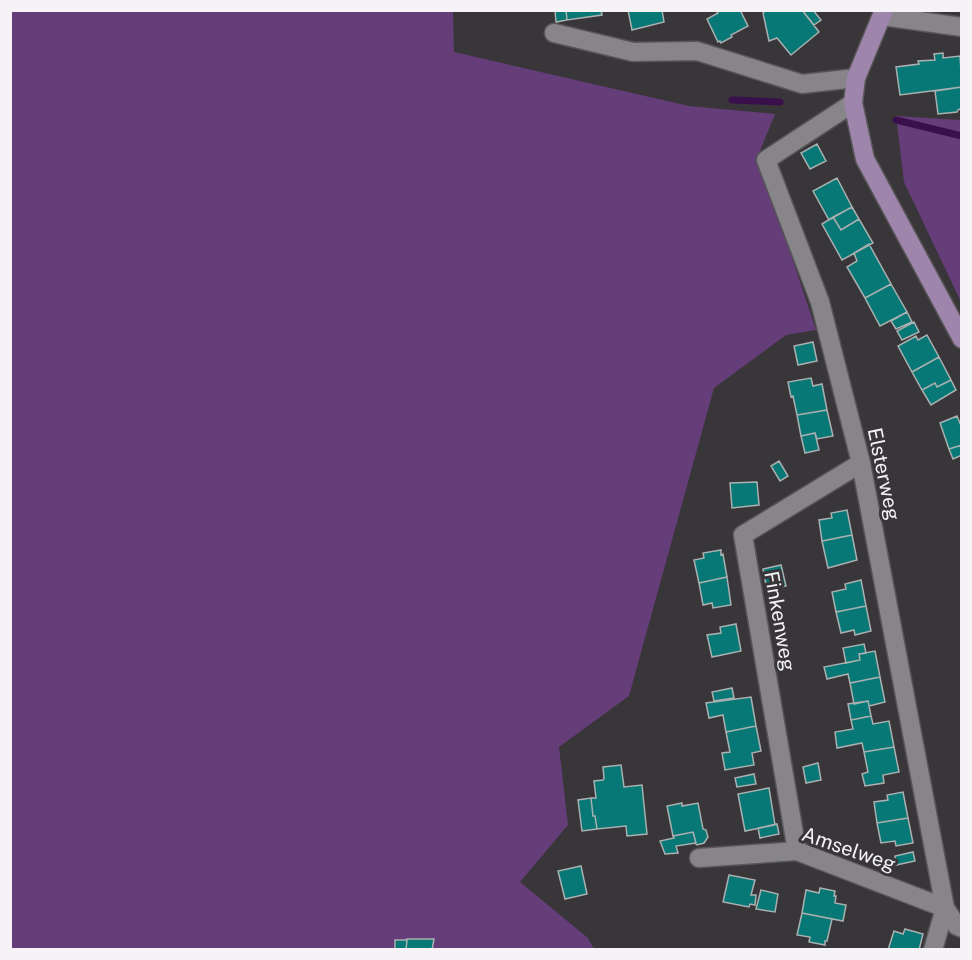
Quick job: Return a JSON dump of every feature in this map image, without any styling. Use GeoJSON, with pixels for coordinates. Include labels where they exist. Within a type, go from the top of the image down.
{"type":"FeatureCollection","features":[{"type":"Feature","properties":{"kind":"street"},"geometry":{"type":"LineString","coordinates":[[962,27],[883,13],[856,78],[854,103],[865,159],[962,339]]}},
{"type":"Feature","properties":{"kind":"street"},"geometry":{"type":"LineString","coordinates":[[554,33],[633,52],[697,51],[802,84],[856,78]]}},
{"type":"Feature","properties":{"kind":"street","name":"Elsterweg"},"geometry":{"type":"LineString","coordinates":[[854,103],[766,160],[820,302],[861,463],[945,908]]}},
{"type":"Feature","properties":{"kind":"street","name":"Finkenweg"},"geometry":{"type":"LineString","coordinates":[[797,851],[742,535],[861,463]]}},
{"type":"Feature","properties":{"kind":"street","name":"Amselweg"},"geometry":{"type":"LineString","coordinates":[[699,858],[797,851],[945,908],[957,926],[962,928]]}},
{"type":"Feature","properties":{"kind":"street"},"geometry":{"type":"LineString","coordinates":[[933,950],[945,908]]}},
{"type":"Feature","properties":{"kind":"shaded area"},"geometry":{"type":"Polygon","coordinates":[[[10,11],[453,11],[454,52],[689,106],[775,114],[758,156],[816,330],[786,335],[714,388],[629,696],[559,747],[568,825],[520,882],[588,938],[594,949],[11,949],[10,11]]]}},
{"type":"Feature","properties":{"kind":"shaded area"},"geometry":{"type":"Polygon","coordinates":[[[896,116],[961,120],[961,302],[904,182],[896,116]]]}},
{"type":"Feature","properties":{"kind":"building"},"geometry":{"type":"Polygon","coordinates":[[[555,10],[566,10],[567,20],[556,22],[555,10]]]}},
{"type":"Feature","properties":{"kind":"building"},"geometry":{"type":"Polygon","coordinates":[[[566,10],[601,10],[602,15],[567,20],[566,10]]]}},
{"type":"Feature","properties":{"kind":"building"},"geometry":{"type":"Polygon","coordinates":[[[628,10],[662,10],[664,22],[632,30],[628,10]]]}},
{"type":"Feature","properties":{"kind":"building"},"geometry":{"type":"Polygon","coordinates":[[[716,10],[740,10],[748,26],[721,43],[718,42],[707,19],[718,13],[716,10]]]}},
{"type":"Feature","properties":{"kind":"building"},"geometry":{"type":"Polygon","coordinates":[[[766,10],[802,10],[819,32],[791,55],[777,38],[769,41],[763,13],[766,10]]]}},
{"type":"Feature","properties":{"kind":"building"},"geometry":{"type":"Polygon","coordinates":[[[802,10],[813,10],[821,20],[814,25],[802,10]]]}},
{"type":"Feature","properties":{"kind":"building"},"geometry":{"type":"Polygon","coordinates":[[[943,53],[943,58],[960,56],[962,87],[900,95],[896,67],[919,64],[918,61],[935,60],[934,54],[943,53]]]}},
{"type":"Feature","properties":{"kind":"building"},"geometry":{"type":"Polygon","coordinates":[[[962,87],[962,108],[957,112],[938,114],[935,91],[962,87]]]}},
{"type":"Feature","properties":{"kind":"building"},"geometry":{"type":"Polygon","coordinates":[[[817,144],[826,161],[810,169],[801,153],[817,144]]]}},
{"type":"Feature","properties":{"kind":"building"},"geometry":{"type":"Polygon","coordinates":[[[837,178],[852,207],[829,220],[813,191],[837,178]]]}},
{"type":"Feature","properties":{"kind":"building"},"geometry":{"type":"Polygon","coordinates":[[[852,207],[859,219],[841,230],[833,217],[852,207]]]}},
{"type":"Feature","properties":{"kind":"building"},"geometry":{"type":"Polygon","coordinates":[[[833,217],[841,230],[859,219],[873,243],[842,260],[822,224],[833,217]]]}},
{"type":"Feature","properties":{"kind":"building"},"geometry":{"type":"Polygon","coordinates":[[[869,244],[891,284],[865,298],[847,267],[857,261],[854,253],[869,244]]]}},
{"type":"Feature","properties":{"kind":"building"},"geometry":{"type":"Polygon","coordinates":[[[891,284],[907,312],[880,326],[865,298],[891,284]]]}},
{"type":"Feature","properties":{"kind":"building"},"geometry":{"type":"Polygon","coordinates":[[[907,312],[912,322],[896,329],[891,321],[907,312]]]}},
{"type":"Feature","properties":{"kind":"building"},"geometry":{"type":"Polygon","coordinates":[[[914,322],[919,332],[902,340],[897,331],[914,322]]]}},
{"type":"Feature","properties":{"kind":"building"},"geometry":{"type":"Polygon","coordinates":[[[927,335],[939,357],[912,372],[898,346],[916,336],[918,340],[927,335]]]}},
{"type":"Feature","properties":{"kind":"building"},"geometry":{"type":"Polygon","coordinates":[[[813,342],[817,361],[798,365],[794,346],[813,342]]]}},
{"type":"Feature","properties":{"kind":"building"},"geometry":{"type":"Polygon","coordinates":[[[939,357],[951,380],[937,387],[935,383],[922,390],[912,372],[939,357]]]}},
{"type":"Feature","properties":{"kind":"building"},"geometry":{"type":"Polygon","coordinates":[[[811,378],[813,386],[822,384],[827,410],[797,415],[788,382],[811,378]]]}},
{"type":"Feature","properties":{"kind":"building"},"geometry":{"type":"Polygon","coordinates":[[[951,380],[956,390],[931,405],[922,390],[935,383],[937,387],[951,380]]]}},
{"type":"Feature","properties":{"kind":"building"},"geometry":{"type":"Polygon","coordinates":[[[827,410],[833,436],[817,439],[815,433],[801,436],[797,415],[827,410]]]}},
{"type":"Feature","properties":{"kind":"building"},"geometry":{"type":"Polygon","coordinates":[[[957,416],[962,428],[962,445],[949,449],[940,423],[957,416]]]}},
{"type":"Feature","properties":{"kind":"building"},"geometry":{"type":"Polygon","coordinates":[[[815,433],[819,450],[805,453],[801,436],[815,433]]]}},
{"type":"Feature","properties":{"kind":"building"},"geometry":{"type":"Polygon","coordinates":[[[962,445],[962,455],[953,459],[949,449],[962,445]]]}},
{"type":"Feature","properties":{"kind":"building"},"geometry":{"type":"Polygon","coordinates":[[[779,461],[788,476],[780,481],[771,466],[779,461]]]}},
{"type":"Feature","properties":{"kind":"building"},"geometry":{"type":"Polygon","coordinates":[[[757,482],[759,505],[732,508],[730,483],[757,482]]]}},
{"type":"Feature","properties":{"kind":"building"},"geometry":{"type":"Polygon","coordinates":[[[847,510],[852,535],[822,541],[819,520],[832,518],[831,513],[847,510]]]}},
{"type":"Feature","properties":{"kind":"building"},"geometry":{"type":"Polygon","coordinates":[[[852,535],[857,560],[828,568],[822,541],[852,535]]]}},
{"type":"Feature","properties":{"kind":"building"},"geometry":{"type":"Polygon","coordinates":[[[721,550],[727,577],[699,583],[694,560],[704,558],[703,553],[721,550]]]}},
{"type":"Feature","properties":{"kind":"building"},"geometry":{"type":"Polygon","coordinates":[[[781,565],[786,586],[767,590],[763,569],[781,565]]]}},
{"type":"Feature","properties":{"kind":"building"},"geometry":{"type":"Polygon","coordinates":[[[727,577],[731,605],[713,608],[712,603],[703,605],[699,583],[727,577]]]}},
{"type":"Feature","properties":{"kind":"building"},"geometry":{"type":"Polygon","coordinates":[[[861,580],[866,606],[836,612],[832,592],[846,589],[845,584],[861,580]]]}},
{"type":"Feature","properties":{"kind":"building"},"geometry":{"type":"Polygon","coordinates":[[[866,606],[871,631],[855,635],[854,630],[841,633],[836,612],[866,606]]]}},
{"type":"Feature","properties":{"kind":"building"},"geometry":{"type":"Polygon","coordinates":[[[736,624],[741,651],[712,657],[707,635],[721,633],[720,627],[736,624]]]}},
{"type":"Feature","properties":{"kind":"building"},"geometry":{"type":"Polygon","coordinates":[[[864,644],[866,653],[859,654],[860,660],[846,663],[843,648],[864,644]]]}},
{"type":"Feature","properties":{"kind":"building"},"geometry":{"type":"Polygon","coordinates":[[[875,651],[880,677],[850,683],[848,674],[827,679],[824,667],[860,660],[859,654],[875,651]]]}},
{"type":"Feature","properties":{"kind":"building"},"geometry":{"type":"Polygon","coordinates":[[[880,677],[885,702],[869,706],[868,701],[854,704],[850,683],[880,677]]]}},
{"type":"Feature","properties":{"kind":"building"},"geometry":{"type":"Polygon","coordinates":[[[732,688],[734,698],[714,701],[712,692],[732,688]]]}},
{"type":"Feature","properties":{"kind":"building"},"geometry":{"type":"Polygon","coordinates":[[[751,697],[756,726],[726,732],[723,715],[709,718],[706,703],[751,697]]]}},
{"type":"Feature","properties":{"kind":"building"},"geometry":{"type":"Polygon","coordinates":[[[868,701],[871,716],[851,720],[848,704],[868,701]]]}},
{"type":"Feature","properties":{"kind":"building"},"geometry":{"type":"Polygon","coordinates":[[[871,716],[873,724],[889,721],[894,747],[864,752],[862,743],[837,748],[835,732],[853,729],[851,720],[871,716]]]}},
{"type":"Feature","properties":{"kind":"building"},"geometry":{"type":"Polygon","coordinates":[[[756,726],[761,751],[752,753],[754,765],[725,770],[722,753],[730,752],[726,732],[756,726]]]}},
{"type":"Feature","properties":{"kind":"building"},"geometry":{"type":"Polygon","coordinates":[[[894,747],[899,772],[883,775],[884,783],[865,786],[862,774],[868,772],[864,752],[894,747]]]}},
{"type":"Feature","properties":{"kind":"building"},"geometry":{"type":"Polygon","coordinates":[[[818,763],[821,780],[806,783],[803,767],[818,763]]]}},
{"type":"Feature","properties":{"kind":"building"},"geometry":{"type":"Polygon","coordinates":[[[621,765],[624,787],[642,785],[647,834],[627,836],[626,826],[597,829],[591,798],[596,798],[594,781],[603,780],[603,767],[621,765]]]}},
{"type":"Feature","properties":{"kind":"building"},"geometry":{"type":"Polygon","coordinates":[[[754,774],[756,784],[737,787],[735,778],[754,774]]]}},
{"type":"Feature","properties":{"kind":"building"},"geometry":{"type":"Polygon","coordinates":[[[769,788],[775,825],[745,831],[738,794],[769,788]]]}},
{"type":"Feature","properties":{"kind":"building"},"geometry":{"type":"Polygon","coordinates":[[[903,792],[908,818],[877,823],[874,802],[888,800],[887,795],[903,792]]]}},
{"type":"Feature","properties":{"kind":"building"},"geometry":{"type":"Polygon","coordinates":[[[591,798],[597,829],[582,831],[578,800],[591,798]]]}},
{"type":"Feature","properties":{"kind":"building"},"geometry":{"type":"Polygon","coordinates":[[[682,803],[682,806],[698,803],[703,829],[706,830],[708,837],[704,843],[697,845],[695,843],[693,832],[673,836],[667,806],[682,803]]]}},
{"type":"Feature","properties":{"kind":"building"},"geometry":{"type":"Polygon","coordinates":[[[908,818],[913,843],[896,846],[895,841],[881,843],[877,823],[908,818]]]}},
{"type":"Feature","properties":{"kind":"building"},"geometry":{"type":"Polygon","coordinates":[[[777,824],[779,834],[760,838],[758,828],[777,824]]]}},
{"type":"Feature","properties":{"kind":"building"},"geometry":{"type":"Polygon","coordinates":[[[693,832],[696,843],[676,846],[678,853],[665,854],[660,841],[693,832]]]}},
{"type":"Feature","properties":{"kind":"building"},"geometry":{"type":"Polygon","coordinates":[[[913,852],[915,861],[896,865],[895,856],[913,852]]]}},
{"type":"Feature","properties":{"kind":"building"},"geometry":{"type":"Polygon","coordinates":[[[581,866],[587,894],[565,899],[558,871],[581,866]]]}},
{"type":"Feature","properties":{"kind":"building"},"geometry":{"type":"Polygon","coordinates":[[[729,875],[755,880],[751,895],[756,895],[755,905],[750,904],[749,907],[723,902],[729,875]]]}},
{"type":"Feature","properties":{"kind":"building"},"geometry":{"type":"Polygon","coordinates":[[[820,888],[835,891],[835,903],[846,905],[843,921],[802,913],[806,890],[819,893],[820,888]]]}},
{"type":"Feature","properties":{"kind":"building"},"geometry":{"type":"Polygon","coordinates":[[[761,890],[778,894],[775,912],[756,909],[761,890]]]}},
{"type":"Feature","properties":{"kind":"building"},"geometry":{"type":"Polygon","coordinates":[[[802,913],[832,919],[825,945],[809,942],[810,937],[797,935],[802,913]]]}},
{"type":"Feature","properties":{"kind":"building"},"geometry":{"type":"Polygon","coordinates":[[[905,929],[923,934],[919,950],[888,950],[894,931],[903,934],[905,929]]]}},
{"type":"Feature","properties":{"kind":"building"},"geometry":{"type":"Polygon","coordinates":[[[407,939],[434,939],[432,950],[406,950],[407,939]]]}},
{"type":"Feature","properties":{"kind":"building"},"geometry":{"type":"Polygon","coordinates":[[[395,940],[407,940],[406,950],[395,950],[395,940]]]}},
{"type":"Feature","properties":{"kind":"waterway"},"geometry":{"type":"LineString","coordinates":[[732,100],[780,102]]}},
{"type":"Feature","properties":{"kind":"waterway"},"geometry":{"type":"LineString","coordinates":[[896,120],[962,136]]}}]}
